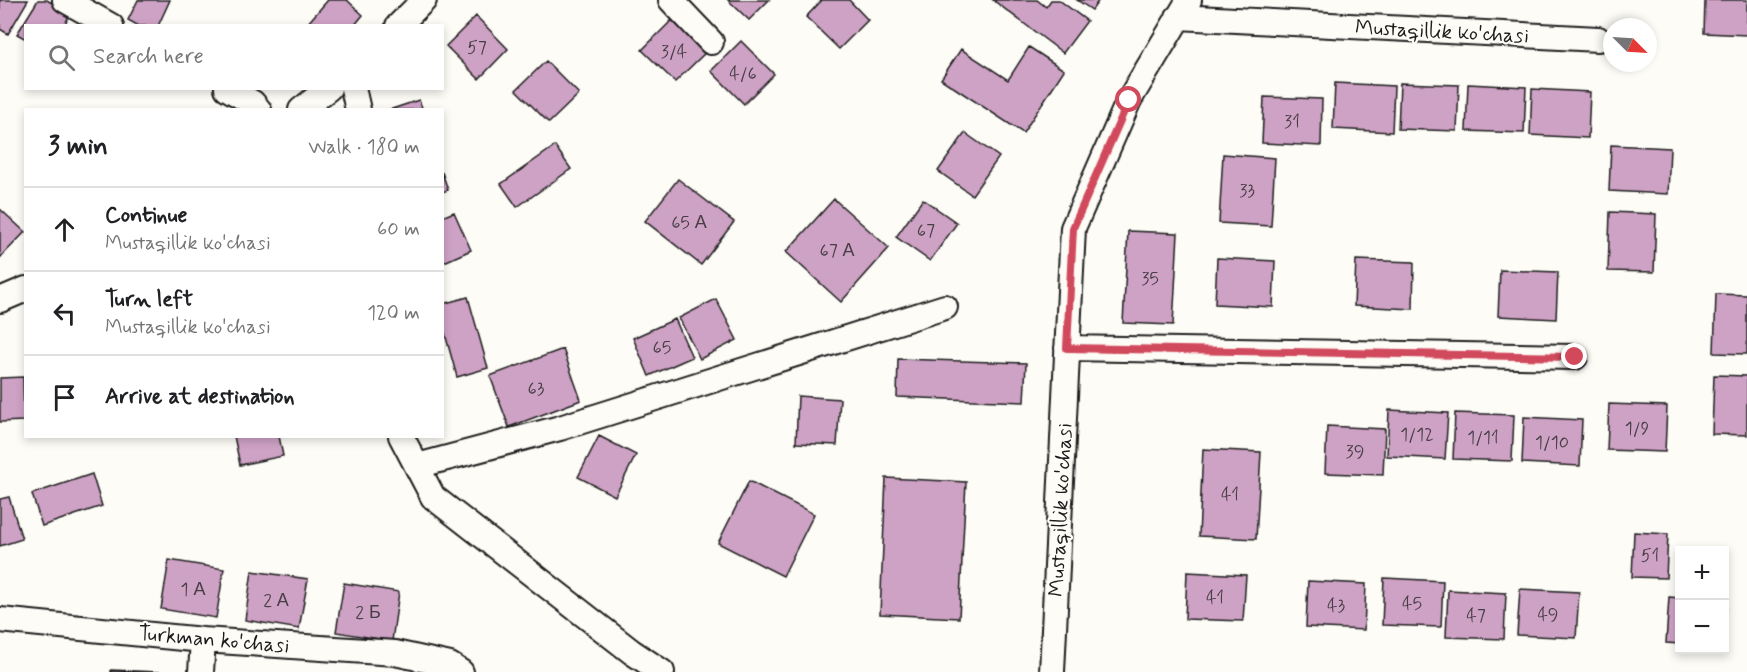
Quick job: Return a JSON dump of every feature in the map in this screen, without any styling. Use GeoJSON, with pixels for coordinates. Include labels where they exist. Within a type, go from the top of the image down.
{"type":"FeatureCollection","features":[{"type":"Feature","properties":{"kind":"street"},"geometry":{"type":"LineString","coordinates":[[65,0],[107,24]]}},
{"type":"Feature","properties":{"kind":"street"},"geometry":{"type":"LineString","coordinates":[[400,24],[424,0]]}},
{"type":"Feature","properties":{"kind":"street"},"geometry":{"type":"LineString","coordinates":[[672,1],[711,42]]}},
{"type":"Feature","properties":{"kind":"street","name":"Mustaqillik ko'chasi"},"geometry":{"type":"LineString","coordinates":[[1052,672],[1073,228],[1129,100],[1184,8],[1598,39]]}},
{"type":"Feature","properties":{"kind":"street"},"geometry":{"type":"LineString","coordinates":[[230,90],[257,108]]}},
{"type":"Feature","properties":{"kind":"street"},"geometry":{"type":"LineString","coordinates":[[303,108],[326,90]]}},
{"type":"Feature","properties":{"kind":"street"},"geometry":{"type":"LineString","coordinates":[[353,90],[358,108]]}},
{"type":"Feature","properties":{"kind":"street"},"geometry":{"type":"LineString","coordinates":[[0,277],[15,294]]}},
{"type":"Feature","properties":{"kind":"street"},"geometry":{"type":"LineString","coordinates":[[417,466],[560,428],[945,308]]}},
{"type":"Feature","properties":{"kind":"street"},"geometry":{"type":"LineString","coordinates":[[1067,348],[1575,357]]}},
{"type":"Feature","properties":{"kind":"street"},"geometry":{"type":"LineString","coordinates":[[402,438],[433,497],[632,652],[662,672]]}},
{"type":"Feature","properties":{"kind":"street","name":"Turkman ko'chasi"},"geometry":{"type":"LineString","coordinates":[[0,620],[203,640],[395,653],[450,665],[461,672]]}},
{"type":"Feature","properties":{"kind":"street"},"geometry":{"type":"LineString","coordinates":[[201,672],[203,640]]}},
{"type":"Feature","properties":{"kind":"building"},"geometry":{"type":"Polygon","coordinates":[[[0,0],[28,0],[8,34],[0,29],[0,0]]]}},
{"type":"Feature","properties":{"kind":"building"},"geometry":{"type":"Polygon","coordinates":[[[38,0],[47,0],[70,14],[65,24],[24,24],[24,38],[17,34],[38,0]]]}},
{"type":"Feature","properties":{"kind":"building"},"geometry":{"type":"Polygon","coordinates":[[[138,0],[170,0],[159,24],[135,24],[128,20],[138,0]]]}},
{"type":"Feature","properties":{"kind":"building"},"geometry":{"type":"Polygon","coordinates":[[[328,0],[347,0],[363,15],[356,24],[307,24],[328,0]]]}},
{"type":"Feature","properties":{"kind":"building"},"geometry":{"type":"Polygon","coordinates":[[[728,0],[769,0],[749,20],[728,0]]]}},
{"type":"Feature","properties":{"kind":"building"},"geometry":{"type":"Polygon","coordinates":[[[822,0],[849,0],[868,20],[839,49],[806,17],[822,0]]]}},
{"type":"Feature","properties":{"kind":"building"},"geometry":{"type":"Polygon","coordinates":[[[993,0],[1037,0],[1046,7],[1051,0],[1059,0],[1087,21],[1063,53],[993,0]]]}},
{"type":"Feature","properties":{"kind":"building"},"geometry":{"type":"Polygon","coordinates":[[[1077,0],[1099,0],[1092,10],[1077,0]]]}},
{"type":"Feature","properties":{"kind":"building"},"geometry":{"type":"Polygon","coordinates":[[[1705,0],[1747,0],[1747,35],[1704,33],[1705,0]]]}},
{"type":"Feature","properties":{"kind":"building"},"geometry":{"type":"Polygon","coordinates":[[[476,16],[508,49],[479,79],[446,46],[476,16]]]}},
{"type":"Feature","properties":{"kind":"building"},"geometry":{"type":"Polygon","coordinates":[[[672,20],[705,53],[675,82],[642,50],[672,20]]]}},
{"type":"Feature","properties":{"kind":"building"},"geometry":{"type":"Polygon","coordinates":[[[741,41],[774,74],[744,104],[711,71],[741,41]]]}},
{"type":"Feature","properties":{"kind":"building"},"geometry":{"type":"Polygon","coordinates":[[[1029,47],[1064,70],[1023,133],[941,79],[961,49],[1008,80],[1029,47]]]}},
{"type":"Feature","properties":{"kind":"building"},"geometry":{"type":"Polygon","coordinates":[[[546,61],[579,94],[549,123],[516,90],[546,61]]]}},
{"type":"Feature","properties":{"kind":"building"},"geometry":{"type":"Polygon","coordinates":[[[1335,83],[1394,86],[1392,132],[1333,129],[1335,83]]]}},
{"type":"Feature","properties":{"kind":"building"},"geometry":{"type":"Polygon","coordinates":[[[1400,83],[1459,85],[1457,131],[1398,129],[1400,83]]]}},
{"type":"Feature","properties":{"kind":"building"},"geometry":{"type":"Polygon","coordinates":[[[1468,84],[1526,87],[1524,133],[1466,131],[1468,84]]]}},
{"type":"Feature","properties":{"kind":"building"},"geometry":{"type":"Polygon","coordinates":[[[1532,89],[1590,92],[1588,138],[1530,135],[1532,89]]]}},
{"type":"Feature","properties":{"kind":"building"},"geometry":{"type":"Polygon","coordinates":[[[1264,97],[1322,99],[1321,146],[1262,143],[1264,97]]]}},
{"type":"Feature","properties":{"kind":"building"},"geometry":{"type":"Polygon","coordinates":[[[419,100],[422,108],[395,108],[419,100]]]}},
{"type":"Feature","properties":{"kind":"building"},"geometry":{"type":"Polygon","coordinates":[[[965,133],[999,157],[972,195],[938,171],[965,133]]]}},
{"type":"Feature","properties":{"kind":"building"},"geometry":{"type":"Polygon","coordinates":[[[1611,145],[1670,148],[1668,194],[1609,191],[1611,145]]]}},
{"type":"Feature","properties":{"kind":"building"},"geometry":{"type":"Polygon","coordinates":[[[555,146],[571,169],[517,207],[501,184],[555,146]]]}},
{"type":"Feature","properties":{"kind":"building"},"geometry":{"type":"Polygon","coordinates":[[[1223,154],[1275,158],[1271,226],[1219,223],[1223,154]]]}},
{"type":"Feature","properties":{"kind":"building"},"geometry":{"type":"Polygon","coordinates":[[[444,178],[448,190],[444,191],[444,178]]]}},
{"type":"Feature","properties":{"kind":"building"},"geometry":{"type":"Polygon","coordinates":[[[678,179],[734,222],[701,265],[645,221],[678,179]]]}},
{"type":"Feature","properties":{"kind":"building"},"geometry":{"type":"Polygon","coordinates":[[[834,199],[889,248],[841,302],[786,252],[834,199]]]}},
{"type":"Feature","properties":{"kind":"building"},"geometry":{"type":"Polygon","coordinates":[[[923,199],[957,223],[930,261],[896,237],[923,199]]]}},
{"type":"Feature","properties":{"kind":"building"},"geometry":{"type":"Polygon","coordinates":[[[0,209],[24,233],[0,258],[0,209]]]}},
{"type":"Feature","properties":{"kind":"building"},"geometry":{"type":"Polygon","coordinates":[[[454,212],[471,250],[444,262],[444,216],[454,212]]]}},
{"type":"Feature","properties":{"kind":"building"},"geometry":{"type":"Polygon","coordinates":[[[1610,212],[1656,214],[1654,272],[1608,271],[1610,212]]]}},
{"type":"Feature","properties":{"kind":"building"},"geometry":{"type":"Polygon","coordinates":[[[1128,231],[1178,233],[1173,325],[1123,323],[1128,231]]]}},
{"type":"Feature","properties":{"kind":"building"},"geometry":{"type":"Polygon","coordinates":[[[1217,258],[1275,261],[1273,307],[1215,304],[1217,258]]]}},
{"type":"Feature","properties":{"kind":"building"},"geometry":{"type":"Polygon","coordinates":[[[1356,260],[1414,262],[1413,309],[1354,306],[1356,260]]]}},
{"type":"Feature","properties":{"kind":"building"},"geometry":{"type":"Polygon","coordinates":[[[1500,270],[1558,272],[1556,319],[1498,316],[1500,270]]]}},
{"type":"Feature","properties":{"kind":"building"},"geometry":{"type":"Polygon","coordinates":[[[1716,294],[1747,295],[1747,354],[1714,353],[1716,294]]]}},
{"type":"Feature","properties":{"kind":"building"},"geometry":{"type":"Polygon","coordinates":[[[468,297],[488,368],[457,377],[444,330],[444,303],[468,297]]]}},
{"type":"Feature","properties":{"kind":"building"},"geometry":{"type":"Polygon","coordinates":[[[716,299],[737,340],[700,359],[679,318],[716,299]]]}},
{"type":"Feature","properties":{"kind":"building"},"geometry":{"type":"Polygon","coordinates":[[[675,319],[692,357],[649,376],[633,338],[675,319]]]}},
{"type":"Feature","properties":{"kind":"building"},"geometry":{"type":"Polygon","coordinates":[[[563,349],[581,400],[509,427],[490,376],[563,349]]]}},
{"type":"Feature","properties":{"kind":"building"},"geometry":{"type":"Polygon","coordinates":[[[898,359],[1026,363],[1024,402],[897,397],[898,359]]]}},
{"type":"Feature","properties":{"kind":"building"},"geometry":{"type":"Polygon","coordinates":[[[1714,375],[1747,376],[1747,435],[1712,434],[1714,375]]]}},
{"type":"Feature","properties":{"kind":"building"},"geometry":{"type":"Polygon","coordinates":[[[23,377],[24,421],[0,422],[0,378],[23,377]]]}},
{"type":"Feature","properties":{"kind":"building"},"geometry":{"type":"Polygon","coordinates":[[[798,396],[840,399],[837,445],[796,443],[798,396]]]}},
{"type":"Feature","properties":{"kind":"building"},"geometry":{"type":"Polygon","coordinates":[[[1609,404],[1667,406],[1665,452],[1607,450],[1609,404]]]}},
{"type":"Feature","properties":{"kind":"building"},"geometry":{"type":"Polygon","coordinates":[[[1389,410],[1448,413],[1445,459],[1387,456],[1389,410]]]}},
{"type":"Feature","properties":{"kind":"building"},"geometry":{"type":"Polygon","coordinates":[[[1455,413],[1514,415],[1512,461],[1453,459],[1455,413]]]}},
{"type":"Feature","properties":{"kind":"building"},"geometry":{"type":"Polygon","coordinates":[[[1524,417],[1582,420],[1580,466],[1522,463],[1524,417]]]}},
{"type":"Feature","properties":{"kind":"building"},"geometry":{"type":"Polygon","coordinates":[[[1327,426],[1385,429],[1383,475],[1325,473],[1327,426]]]}},
{"type":"Feature","properties":{"kind":"building"},"geometry":{"type":"Polygon","coordinates":[[[599,436],[636,455],[615,496],[578,477],[599,436]]]}},
{"type":"Feature","properties":{"kind":"building"},"geometry":{"type":"Polygon","coordinates":[[[234,438],[279,438],[283,456],[240,465],[234,438]]]}},
{"type":"Feature","properties":{"kind":"building"},"geometry":{"type":"Polygon","coordinates":[[[1203,449],[1261,452],[1256,539],[1199,536],[1203,449]]]}},
{"type":"Feature","properties":{"kind":"building"},"geometry":{"type":"Polygon","coordinates":[[[92,474],[102,506],[42,526],[32,494],[92,474]]]}},
{"type":"Feature","properties":{"kind":"building"},"geometry":{"type":"Polygon","coordinates":[[[886,478],[966,482],[959,618],[880,614],[886,478]]]}},
{"type":"Feature","properties":{"kind":"building"},"geometry":{"type":"Polygon","coordinates":[[[749,481],[814,514],[783,576],[718,543],[749,481]]]}},
{"type":"Feature","properties":{"kind":"building"},"geometry":{"type":"Polygon","coordinates":[[[9,497],[22,539],[0,546],[0,499],[9,497]]]}},
{"type":"Feature","properties":{"kind":"building"},"geometry":{"type":"Polygon","coordinates":[[[1634,532],[1668,534],[1666,578],[1632,577],[1634,532]]]}},
{"type":"Feature","properties":{"kind":"building"},"geometry":{"type":"Polygon","coordinates":[[[169,560],[224,569],[216,618],[161,609],[169,560]]]}},
{"type":"Feature","properties":{"kind":"building"},"geometry":{"type":"Polygon","coordinates":[[[252,571],[308,579],[299,629],[245,620],[252,571]]]}},
{"type":"Feature","properties":{"kind":"building"},"geometry":{"type":"Polygon","coordinates":[[[1187,572],[1246,575],[1243,621],[1185,619],[1187,572]]]}},
{"type":"Feature","properties":{"kind":"building"},"geometry":{"type":"Polygon","coordinates":[[[1384,578],[1443,581],[1441,627],[1382,625],[1384,578]]]}},
{"type":"Feature","properties":{"kind":"building"},"geometry":{"type":"Polygon","coordinates":[[[1308,581],[1366,584],[1364,630],[1306,627],[1308,581]]]}},
{"type":"Feature","properties":{"kind":"building"},"geometry":{"type":"Polygon","coordinates":[[[344,583],[399,592],[392,641],[336,632],[344,583]]]}},
{"type":"Feature","properties":{"kind":"building"},"geometry":{"type":"Polygon","coordinates":[[[1520,589],[1579,592],[1576,638],[1517,635],[1520,589]]]}},
{"type":"Feature","properties":{"kind":"building"},"geometry":{"type":"Polygon","coordinates":[[[1448,590],[1506,593],[1504,639],[1446,637],[1448,590]]]}},
{"type":"Feature","properties":{"kind":"building"},"geometry":{"type":"Polygon","coordinates":[[[1669,597],[1675,598],[1675,644],[1666,643],[1669,597]]]}},
{"type":"Feature","properties":{"kind":"building"},"geometry":{"type":"Polygon","coordinates":[[[111,670],[160,672],[111,672],[111,670]]]}},
{"type":"Feature","properties":{"kind":"route"},"geometry":{"type":"LineString","coordinates":[[1129,100],[1073,228],[1067,348],[1575,357]]}}]}
